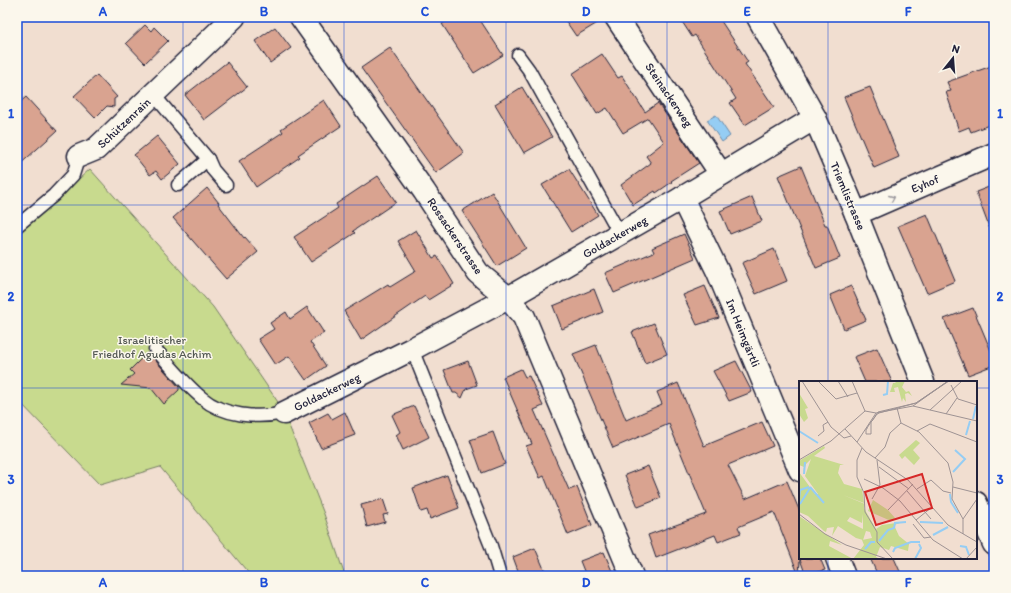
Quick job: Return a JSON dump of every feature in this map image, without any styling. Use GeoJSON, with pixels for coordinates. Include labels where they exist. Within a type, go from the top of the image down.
{"type":"FeatureCollection","features":[{"type":"Feature","properties":{"kind":"street","name":"Schützenrain"},"geometry":{"type":"LineString","coordinates":[[79,156],[96,149],[234,17]]}},
{"type":"Feature","properties":{"kind":"street","name":"Rossackerstrasse"},"geometry":{"type":"LineString","coordinates":[[301,17],[424,190],[478,273],[508,298],[524,317],[632,576]]}},
{"type":"Feature","properties":{"kind":"street","name":"Steinackerweg"},"geometry":{"type":"LineString","coordinates":[[616,17],[721,174]]}},
{"type":"Feature","properties":{"kind":"street","name":"Triemlistrasse"},"geometry":{"type":"LineString","coordinates":[[758,17],[815,118],[856,214],[923,381]]}},
{"type":"Feature","properties":{"kind":"street","name":"Goldackerweg"},"geometry":{"type":"LineString","coordinates":[[284,413],[412,349],[508,298],[682,198],[815,118]]}},
{"type":"Feature","properties":{"kind":"street","name":"Eyhof"},"geometry":{"type":"LineString","coordinates":[[856,214],[994,154]]}},
{"type":"Feature","properties":{"kind":"street","name":"Im Heimgärtli"},"geometry":{"type":"LineString","coordinates":[[682,198],[718,272],[799,468]]}},
{"type":"Feature","properties":{"kind":"street"},"geometry":{"type":"LineString","coordinates":[[977,505],[994,544]]}},
{"type":"Feature","properties":{"kind":"street"},"geometry":{"type":"LineString","coordinates":[[837,559],[844,576]]}},
{"type":"Feature","properties":{"kind":"lane"},"geometry":{"type":"LineString","coordinates":[[518,55],[532,77],[620,234]]}},
{"type":"Feature","properties":{"kind":"lane"},"geometry":{"type":"LineString","coordinates":[[154,95],[208,159],[213,170],[226,185]]}},
{"type":"Feature","properties":{"kind":"lane","name":"Schützenrain"},"geometry":{"type":"LineString","coordinates":[[17,226],[54,195],[73,175],[79,156]]}},
{"type":"Feature","properties":{"kind":"lane"},"geometry":{"type":"LineString","coordinates":[[178,185],[208,159]]}},
{"type":"Feature","properties":{"kind":"lane"},"geometry":{"type":"LineString","coordinates":[[155,348],[202,398],[214,405],[232,412],[252,416],[272,416],[284,413]]}},
{"type":"Feature","properties":{"kind":"lane"},"geometry":{"type":"LineString","coordinates":[[412,349],[491,546],[500,576]]}},
{"type":"Feature","properties":{"kind":"green space","name":"Israelitischer Friedhof Agudas Achim"},"geometry":{"type":"Polygon","coordinates":[[[90,169],[213,307],[282,408],[324,514],[345,576],[251,576],[160,467],[100,485],[17,399],[17,231],[59,197],[90,169]]]}},
{"type":"Feature","properties":{"kind":"water"},"geometry":{"type":"Polygon","coordinates":[[[716,115],[730,136],[722,142],[707,120],[716,115]]]}},
{"type":"Feature","properties":{"kind":"building"},"geometry":{"type":"Polygon","coordinates":[[[453,17],[478,17],[503,55],[474,73],[442,24],[453,17]]]}},
{"type":"Feature","properties":{"kind":"building"},"geometry":{"type":"Polygon","coordinates":[[[563,17],[604,17],[604,19],[576,36],[563,17]]]}},
{"type":"Feature","properties":{"kind":"building"},"geometry":{"type":"Polygon","coordinates":[[[679,17],[721,17],[719,18],[748,62],[745,64],[774,107],[745,125],[730,103],[736,99],[695,35],[692,37],[679,17]]]}},
{"type":"Feature","properties":{"kind":"building"},"geometry":{"type":"Polygon","coordinates":[[[145,25],[151,31],[154,27],[168,41],[145,63],[126,43],[145,25]]]}},
{"type":"Feature","properties":{"kind":"building"},"geometry":{"type":"Polygon","coordinates":[[[275,27],[291,48],[270,63],[255,41],[275,27]]]}},
{"type":"Feature","properties":{"kind":"building"},"geometry":{"type":"Polygon","coordinates":[[[390,48],[464,153],[436,173],[361,68],[390,48]]]}},
{"type":"Feature","properties":{"kind":"building"},"geometry":{"type":"Polygon","coordinates":[[[602,54],[618,78],[622,76],[645,112],[658,103],[699,163],[671,181],[672,182],[656,193],[655,191],[633,205],[621,185],[651,163],[646,156],[664,142],[648,118],[623,133],[607,108],[597,114],[572,74],[602,54]]]}},
{"type":"Feature","properties":{"kind":"building"},"geometry":{"type":"Polygon","coordinates":[[[227,62],[247,87],[204,120],[185,95],[227,62]]]}},
{"type":"Feature","properties":{"kind":"building"},"geometry":{"type":"Polygon","coordinates":[[[994,65],[994,123],[971,132],[969,127],[959,131],[946,92],[951,91],[947,82],[994,65]]]}},
{"type":"Feature","properties":{"kind":"building"},"geometry":{"type":"Polygon","coordinates":[[[97,75],[117,97],[114,99],[114,107],[107,106],[95,118],[74,96],[97,75]]]}},
{"type":"Feature","properties":{"kind":"building"},"geometry":{"type":"Polygon","coordinates":[[[522,87],[552,137],[524,153],[495,104],[522,87]]]}},
{"type":"Feature","properties":{"kind":"building"},"geometry":{"type":"Polygon","coordinates":[[[870,87],[899,157],[874,168],[844,97],[870,87]]]}},
{"type":"Feature","properties":{"kind":"building"},"geometry":{"type":"Polygon","coordinates":[[[26,97],[57,131],[17,167],[17,105],[26,97]]]}},
{"type":"Feature","properties":{"kind":"building"},"geometry":{"type":"Polygon","coordinates":[[[324,100],[341,126],[298,155],[300,157],[256,187],[239,161],[283,132],[281,129],[324,100]]]}},
{"type":"Feature","properties":{"kind":"building"},"geometry":{"type":"Polygon","coordinates":[[[157,136],[180,164],[162,179],[156,171],[150,175],[134,155],[157,136]]]}},
{"type":"Feature","properties":{"kind":"building"},"geometry":{"type":"Polygon","coordinates":[[[801,166],[840,258],[816,268],[778,176],[801,166]]]}},
{"type":"Feature","properties":{"kind":"building"},"geometry":{"type":"Polygon","coordinates":[[[569,169],[598,215],[571,232],[542,185],[569,169]]]}},
{"type":"Feature","properties":{"kind":"building"},"geometry":{"type":"Polygon","coordinates":[[[378,176],[396,202],[353,231],[355,233],[311,262],[294,237],[338,208],[336,204],[378,176]]]}},
{"type":"Feature","properties":{"kind":"building"},"geometry":{"type":"Polygon","coordinates":[[[994,185],[994,235],[992,235],[976,192],[994,185]]]}},
{"type":"Feature","properties":{"kind":"building"},"geometry":{"type":"Polygon","coordinates":[[[207,188],[244,238],[245,237],[258,252],[226,279],[173,218],[207,188]]]}},
{"type":"Feature","properties":{"kind":"building"},"geometry":{"type":"Polygon","coordinates":[[[492,192],[526,248],[497,266],[462,211],[492,192]]]}},
{"type":"Feature","properties":{"kind":"building"},"geometry":{"type":"Polygon","coordinates":[[[752,197],[762,221],[730,234],[720,211],[752,197]]]}},
{"type":"Feature","properties":{"kind":"building"},"geometry":{"type":"Polygon","coordinates":[[[927,214],[955,281],[927,293],[898,226],[927,214]]]}},
{"type":"Feature","properties":{"kind":"building"},"geometry":{"type":"Polygon","coordinates":[[[416,230],[433,258],[437,256],[454,284],[428,300],[425,296],[361,340],[344,311],[388,284],[390,287],[416,271],[398,241],[416,230]]]}},
{"type":"Feature","properties":{"kind":"building"},"geometry":{"type":"Polygon","coordinates":[[[684,234],[695,258],[614,293],[605,273],[654,252],[652,248],[684,234]]]}},
{"type":"Feature","properties":{"kind":"building"},"geometry":{"type":"Polygon","coordinates":[[[774,249],[787,281],[756,294],[742,263],[774,249]]]}},
{"type":"Feature","properties":{"kind":"building"},"geometry":{"type":"Polygon","coordinates":[[[705,286],[719,318],[697,325],[683,295],[705,286]]]}},
{"type":"Feature","properties":{"kind":"building"},"geometry":{"type":"Polygon","coordinates":[[[851,286],[866,320],[844,329],[830,295],[851,286]]]}},
{"type":"Feature","properties":{"kind":"building"},"geometry":{"type":"Polygon","coordinates":[[[594,289],[603,312],[562,329],[553,306],[594,289]]]}},
{"type":"Feature","properties":{"kind":"building"},"geometry":{"type":"Polygon","coordinates":[[[307,307],[324,333],[310,342],[326,366],[306,380],[289,356],[275,365],[258,339],[274,329],[270,323],[286,312],[290,319],[307,307]]]}},
{"type":"Feature","properties":{"kind":"building"},"geometry":{"type":"Polygon","coordinates":[[[973,308],[994,358],[994,365],[968,375],[944,319],[973,308]]]}},
{"type":"Feature","properties":{"kind":"building"},"geometry":{"type":"Polygon","coordinates":[[[654,323],[667,354],[645,363],[632,332],[654,323]]]}},
{"type":"Feature","properties":{"kind":"building"},"geometry":{"type":"Polygon","coordinates":[[[596,345],[626,420],[662,404],[657,392],[678,383],[704,446],[762,422],[773,446],[728,465],[745,499],[787,481],[799,510],[799,576],[774,512],[738,527],[741,533],[718,542],[715,535],[656,558],[648,535],[706,514],[669,424],[613,448],[573,354],[596,345]]]}},
{"type":"Feature","properties":{"kind":"building"},"geometry":{"type":"Polygon","coordinates":[[[877,348],[892,381],[865,381],[854,357],[877,348]]]}},
{"type":"Feature","properties":{"kind":"building"},"geometry":{"type":"Polygon","coordinates":[[[148,352],[179,387],[179,390],[164,404],[151,388],[121,385],[134,374],[130,370],[148,352]]]}},
{"type":"Feature","properties":{"kind":"building"},"geometry":{"type":"Polygon","coordinates":[[[468,361],[477,385],[466,389],[462,398],[456,393],[453,393],[444,370],[468,361]]]}},
{"type":"Feature","properties":{"kind":"building"},"geometry":{"type":"Polygon","coordinates":[[[736,361],[752,392],[729,401],[713,371],[736,361]]]}},
{"type":"Feature","properties":{"kind":"building"},"geometry":{"type":"Polygon","coordinates":[[[521,369],[525,377],[529,376],[543,406],[534,410],[569,490],[577,487],[592,525],[568,535],[544,476],[540,478],[526,446],[532,444],[503,377],[521,369]]]}},
{"type":"Feature","properties":{"kind":"building"},"geometry":{"type":"Polygon","coordinates":[[[414,406],[429,437],[403,450],[396,435],[400,432],[392,415],[414,406]]]}},
{"type":"Feature","properties":{"kind":"building"},"geometry":{"type":"Polygon","coordinates":[[[345,412],[355,435],[321,448],[309,423],[328,413],[332,419],[345,412]]]}},
{"type":"Feature","properties":{"kind":"building"},"geometry":{"type":"Polygon","coordinates":[[[493,432],[505,464],[482,473],[470,440],[493,432]]]}},
{"type":"Feature","properties":{"kind":"building"},"geometry":{"type":"Polygon","coordinates":[[[648,466],[661,498],[638,507],[625,475],[648,466]]]}},
{"type":"Feature","properties":{"kind":"building"},"geometry":{"type":"Polygon","coordinates":[[[447,475],[459,508],[430,519],[427,510],[421,512],[413,488],[447,475]]]}},
{"type":"Feature","properties":{"kind":"building"},"geometry":{"type":"Polygon","coordinates":[[[383,499],[388,514],[383,515],[385,522],[367,527],[361,505],[383,499]]]}},
{"type":"Feature","properties":{"kind":"building"},"geometry":{"type":"Polygon","coordinates":[[[535,548],[547,576],[520,576],[513,557],[535,548]]]}},
{"type":"Feature","properties":{"kind":"building"},"geometry":{"type":"Polygon","coordinates":[[[604,552],[614,576],[586,576],[580,561],[604,552]]]}},
{"type":"Feature","properties":{"kind":"building"},"geometry":{"type":"Polygon","coordinates":[[[800,559],[820,559],[825,570],[806,576],[800,559]]]}},
{"type":"Feature","properties":{"kind":"building"},"geometry":{"type":"Polygon","coordinates":[[[870,559],[894,559],[902,576],[878,576],[870,559]]]}}]}
